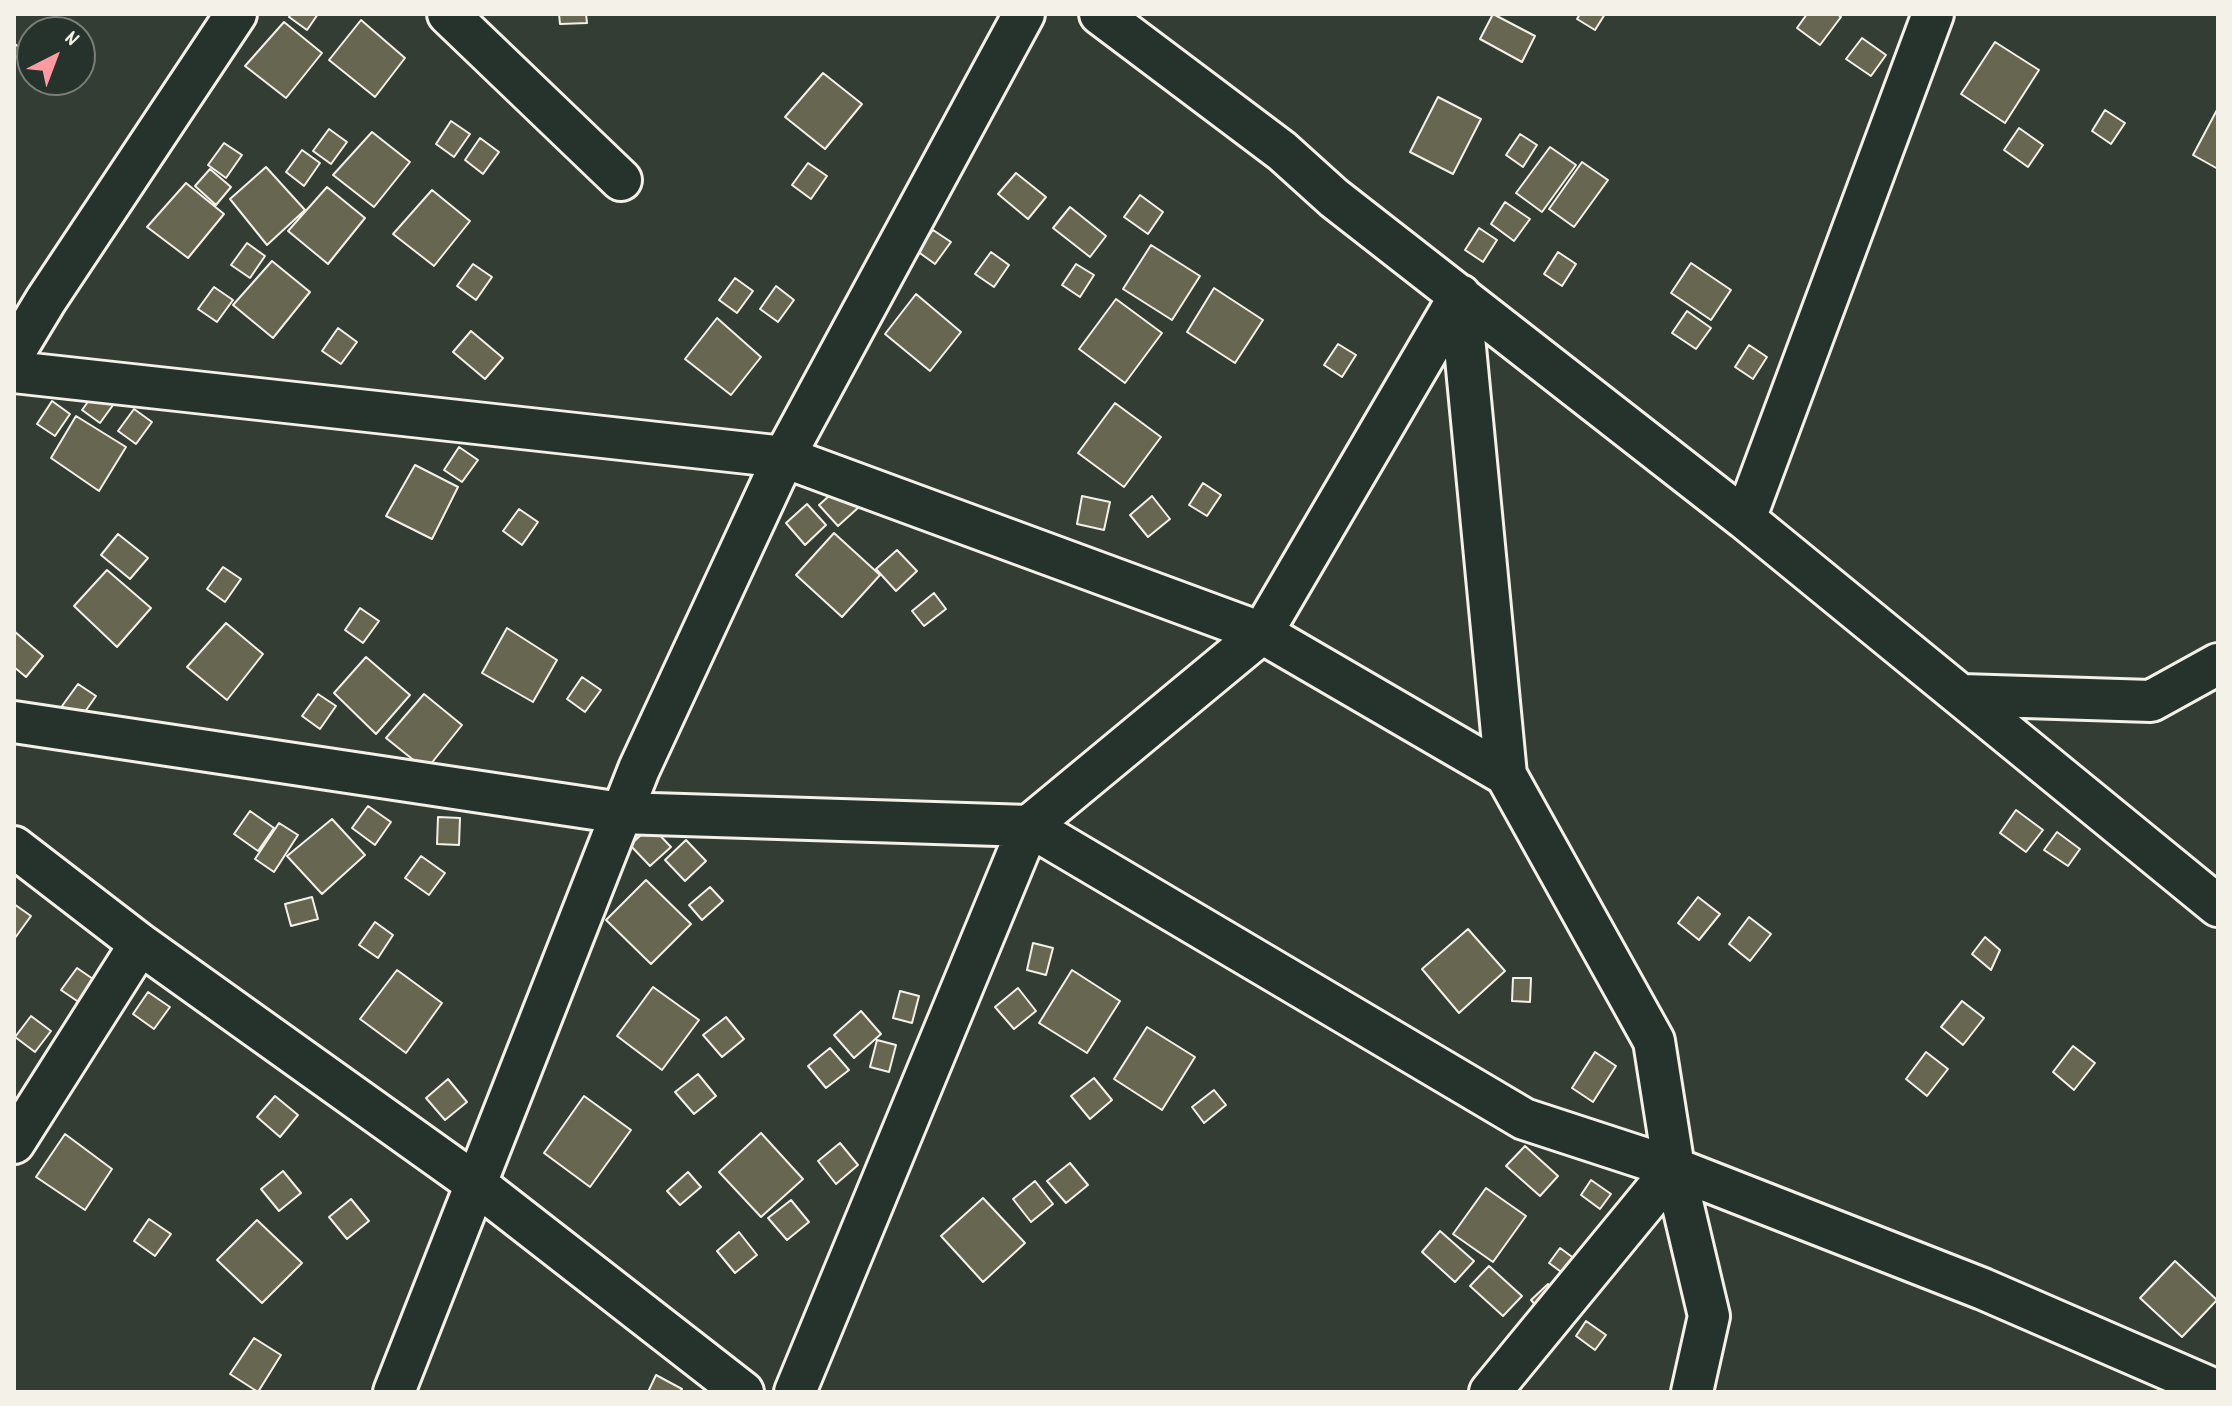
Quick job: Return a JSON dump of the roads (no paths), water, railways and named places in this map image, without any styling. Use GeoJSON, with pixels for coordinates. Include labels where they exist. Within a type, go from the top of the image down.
{"type":"FeatureCollection","features":[{"type":"Feature","properties":{"kind":"street"},"geometry":{"type":"LineString","coordinates":[[14,353],[236,14]]}},
{"type":"Feature","properties":{"kind":"street"},"geometry":{"type":"LineString","coordinates":[[448,14],[621,180]]}},
{"type":"Feature","properties":{"kind":"street"},"geometry":{"type":"LineString","coordinates":[[394,1392],[639,769],[784,457],[1024,14]]}},
{"type":"Feature","properties":{"kind":"street"},"geometry":{"type":"LineString","coordinates":[[1100,14],[1282,151],[1334,198],[1745,519],[2218,906]]}},
{"type":"Feature","properties":{"kind":"street"},"geometry":{"type":"LineString","coordinates":[[1745,519],[1933,14]]}},
{"type":"Feature","properties":{"kind":"street"},"geometry":{"type":"LineString","coordinates":[[795,1392],[1029,826],[1262,633],[1460,295]]}},
{"type":"Feature","properties":{"kind":"street"},"geometry":{"type":"LineString","coordinates":[[1460,295],[1506,775],[1654,1041],[1674,1168],[1709,1316],[1692,1392]]}},
{"type":"Feature","properties":{"kind":"street"},"geometry":{"type":"LineString","coordinates":[[14,372],[784,457],[1262,633],[1506,775]]}},
{"type":"Feature","properties":{"kind":"street"},"geometry":{"type":"LineString","coordinates":[[1962,695],[2151,701],[2218,664]]}},
{"type":"Feature","properties":{"kind":"street"},"geometry":{"type":"LineString","coordinates":[[14,722],[621,813],[1029,826],[1524,1119],[1674,1168],[1983,1289],[2218,1391]]}},
{"type":"Feature","properties":{"kind":"street"},"geometry":{"type":"LineString","coordinates":[[14,847],[140,944],[476,1184],[743,1392]]}},
{"type":"Feature","properties":{"kind":"street"},"geometry":{"type":"LineString","coordinates":[[14,1143],[140,944]]}},
{"type":"Feature","properties":{"kind":"street"},"geometry":{"type":"LineString","coordinates":[[1490,1392],[1674,1168]]}}]}
